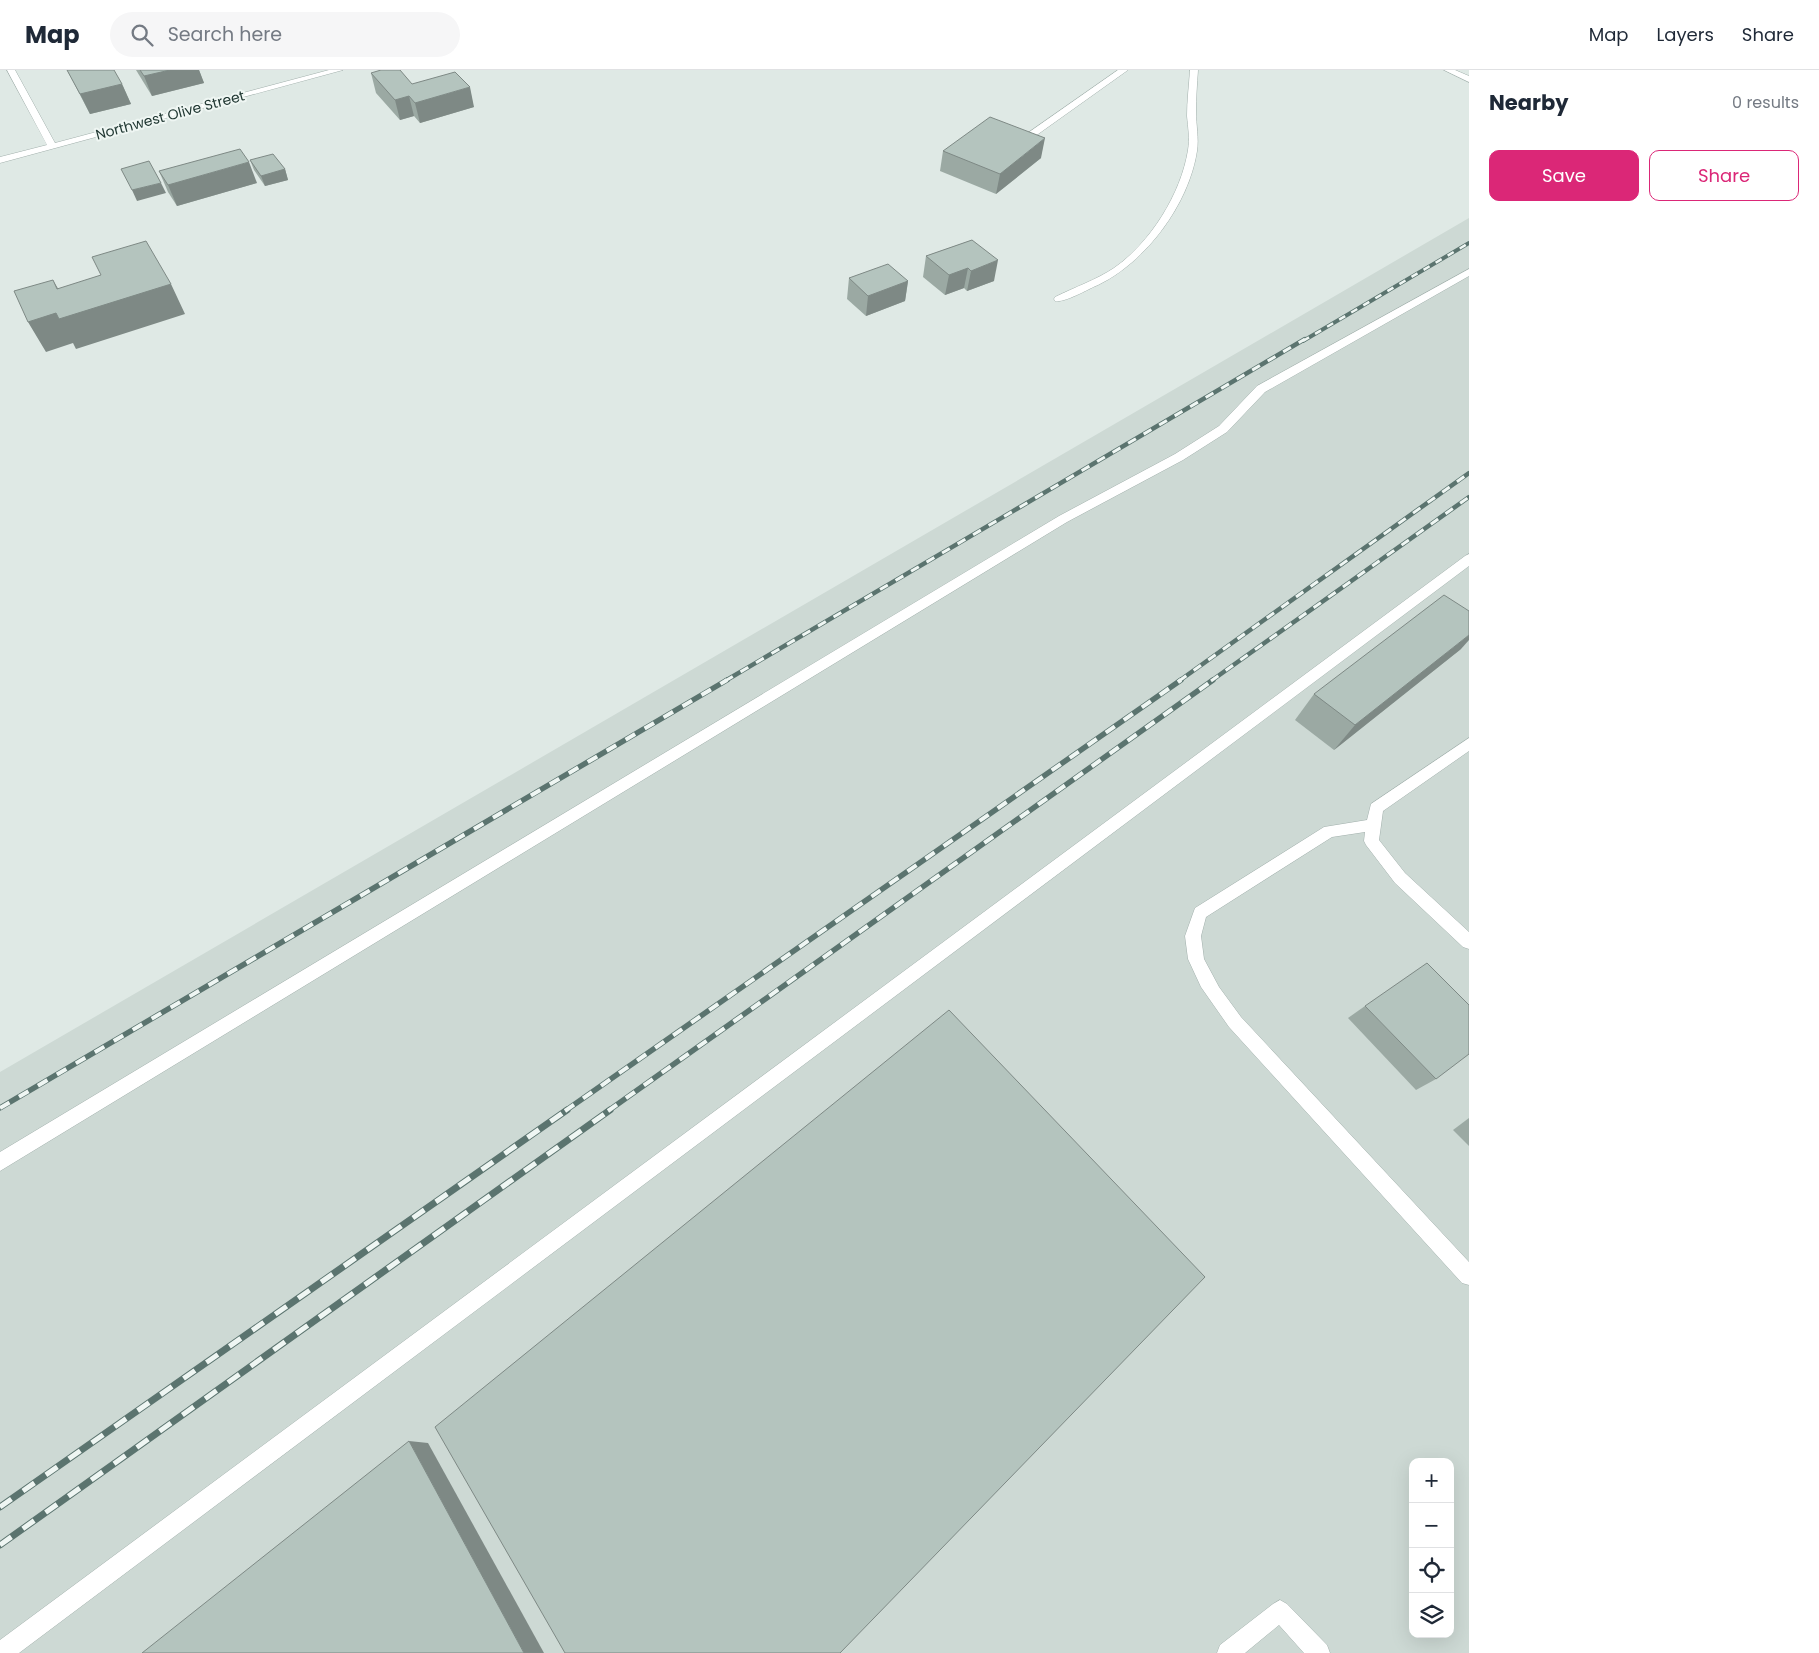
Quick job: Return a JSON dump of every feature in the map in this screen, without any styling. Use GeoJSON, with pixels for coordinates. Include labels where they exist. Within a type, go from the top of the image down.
{"type":"FeatureCollection","features":[{"type":"Feature","properties":{"kind":"street"},"geometry":{"type":"LineString","coordinates":[[11,70],[52,146]]}},
{"type":"Feature","properties":{"kind":"street","name":"Northwest Olive Street"},"geometry":{"type":"LineString","coordinates":[[0,160],[339,70]]}},
{"type":"Feature","properties":{"kind":"street"},"geometry":{"type":"LineString","coordinates":[[1031,135],[1124,70]]}},
{"type":"Feature","properties":{"kind":"street"},"geometry":{"type":"LineString","coordinates":[[1059,298],[1110,273],[1132,259],[1164,218],[1186,176],[1190,162],[1194,134],[1192,120],[1194,70]]}},
{"type":"Feature","properties":{"kind":"street"},"geometry":{"type":"LineString","coordinates":[[1448,70],[1469,79]]}},
{"type":"Feature","properties":{"kind":"street"},"geometry":{"type":"LineString","coordinates":[[0,1162],[1063,519],[1179,457],[1223,429],[1262,389],[1469,272]]}},
{"type":"Feature","properties":{"kind":"street"},"geometry":{"type":"LineString","coordinates":[[1,1653],[1469,559]]}},
{"type":"Feature","properties":{"kind":"street"},"geometry":{"type":"LineString","coordinates":[[1469,744],[1376,808],[1371,841],[1400,878],[1469,942]]}},
{"type":"Feature","properties":{"kind":"street"},"geometry":{"type":"LineString","coordinates":[[1373,826],[1329,831],[1200,913],[1194,936],[1198,964],[1210,987],[1235,1022],[1469,1276]]}},
{"type":"Feature","properties":{"kind":"street"},"geometry":{"type":"LineString","coordinates":[[1228,1653],[1280,1611],[1319,1653]]}},
{"type":"Feature","properties":{"kind":"shaded area"},"geometry":{"type":"Polygon","coordinates":[[[1469,218],[1469,1653],[0,1653],[0,1072],[1469,218]]]}},
{"type":"Feature","properties":{"kind":"building"},"geometry":{"type":"Polygon","coordinates":[[[67,70],[114,70],[122,84],[80,94],[67,70]]]}},
{"type":"Feature","properties":{"kind":"building"},"geometry":{"type":"Polygon","coordinates":[[[140,70],[170,70],[144,76],[140,70]]]}},
{"type":"Feature","properties":{"kind":"building"},"geometry":{"type":"Polygon","coordinates":[[[381,70],[400,70],[412,84],[455,72],[470,87],[415,103],[409,96],[395,100],[371,73],[381,70]]]}},
{"type":"Feature","properties":{"kind":"building"},"geometry":{"type":"Polygon","coordinates":[[[990,117],[1045,138],[1000,174],[943,151],[990,117]]]}},
{"type":"Feature","properties":{"kind":"building"},"geometry":{"type":"Polygon","coordinates":[[[240,149],[249,162],[168,185],[159,171],[240,149]]]}},
{"type":"Feature","properties":{"kind":"building"},"geometry":{"type":"Polygon","coordinates":[[[273,154],[285,169],[261,176],[250,160],[273,154]]]}},
{"type":"Feature","properties":{"kind":"building"},"geometry":{"type":"Polygon","coordinates":[[[149,161],[161,183],[132,190],[121,169],[149,161]]]}},
{"type":"Feature","properties":{"kind":"building"},"geometry":{"type":"Polygon","coordinates":[[[972,240],[998,260],[971,271],[968,268],[949,275],[926,256],[972,240]]]}},
{"type":"Feature","properties":{"kind":"building"},"geometry":{"type":"Polygon","coordinates":[[[146,241],[171,284],[59,319],[56,313],[28,322],[14,291],[53,280],[57,289],[101,275],[92,257],[146,241]]]}},
{"type":"Feature","properties":{"kind":"building"},"geometry":{"type":"Polygon","coordinates":[[[888,264],[908,281],[868,296],[849,278],[888,264]]]}},
{"type":"Feature","properties":{"kind":"building"},"geometry":{"type":"Polygon","coordinates":[[[1444,595],[1469,611],[1469,635],[1355,725],[1314,694],[1444,595]]]}},
{"type":"Feature","properties":{"kind":"building"},"geometry":{"type":"Polygon","coordinates":[[[1427,963],[1469,1005],[1469,1054],[1436,1079],[1365,1006],[1427,963]]]}},
{"type":"Feature","properties":{"kind":"building"},"geometry":{"type":"Polygon","coordinates":[[[949,1010],[1205,1277],[840,1653],[565,1653],[435,1427],[949,1010]]]}},
{"type":"Feature","properties":{"kind":"building"},"geometry":{"type":"Polygon","coordinates":[[[409,1441],[524,1653],[142,1653],[409,1441]]]}},
{"type":"Feature","properties":{"kind":"railway"},"geometry":{"type":"LineString","coordinates":[[1303,341],[1469,243]]}},
{"type":"Feature","properties":{"kind":"railway"},"geometry":{"type":"LineString","coordinates":[[725,681],[1305,339]]}},
{"type":"Feature","properties":{"kind":"railway"},"geometry":{"type":"LineString","coordinates":[[1179,681],[1469,473]]}},
{"type":"Feature","properties":{"kind":"railway"},"geometry":{"type":"LineString","coordinates":[[1211,681],[1469,497]]}},
{"type":"Feature","properties":{"kind":"railway"},"geometry":{"type":"LineString","coordinates":[[0,1108],[727,680]]}},
{"type":"Feature","properties":{"kind":"railway"},"geometry":{"type":"LineString","coordinates":[[565,1111],[1181,680]]}},
{"type":"Feature","properties":{"kind":"railway"},"geometry":{"type":"LineString","coordinates":[[608,1111],[1213,680]]}},
{"type":"Feature","properties":{"kind":"railway"},"geometry":{"type":"LineString","coordinates":[[0,1507],[567,1110]]}},
{"type":"Feature","properties":{"kind":"railway"},"geometry":{"type":"LineString","coordinates":[[0,1545],[610,1110]]}}]}
